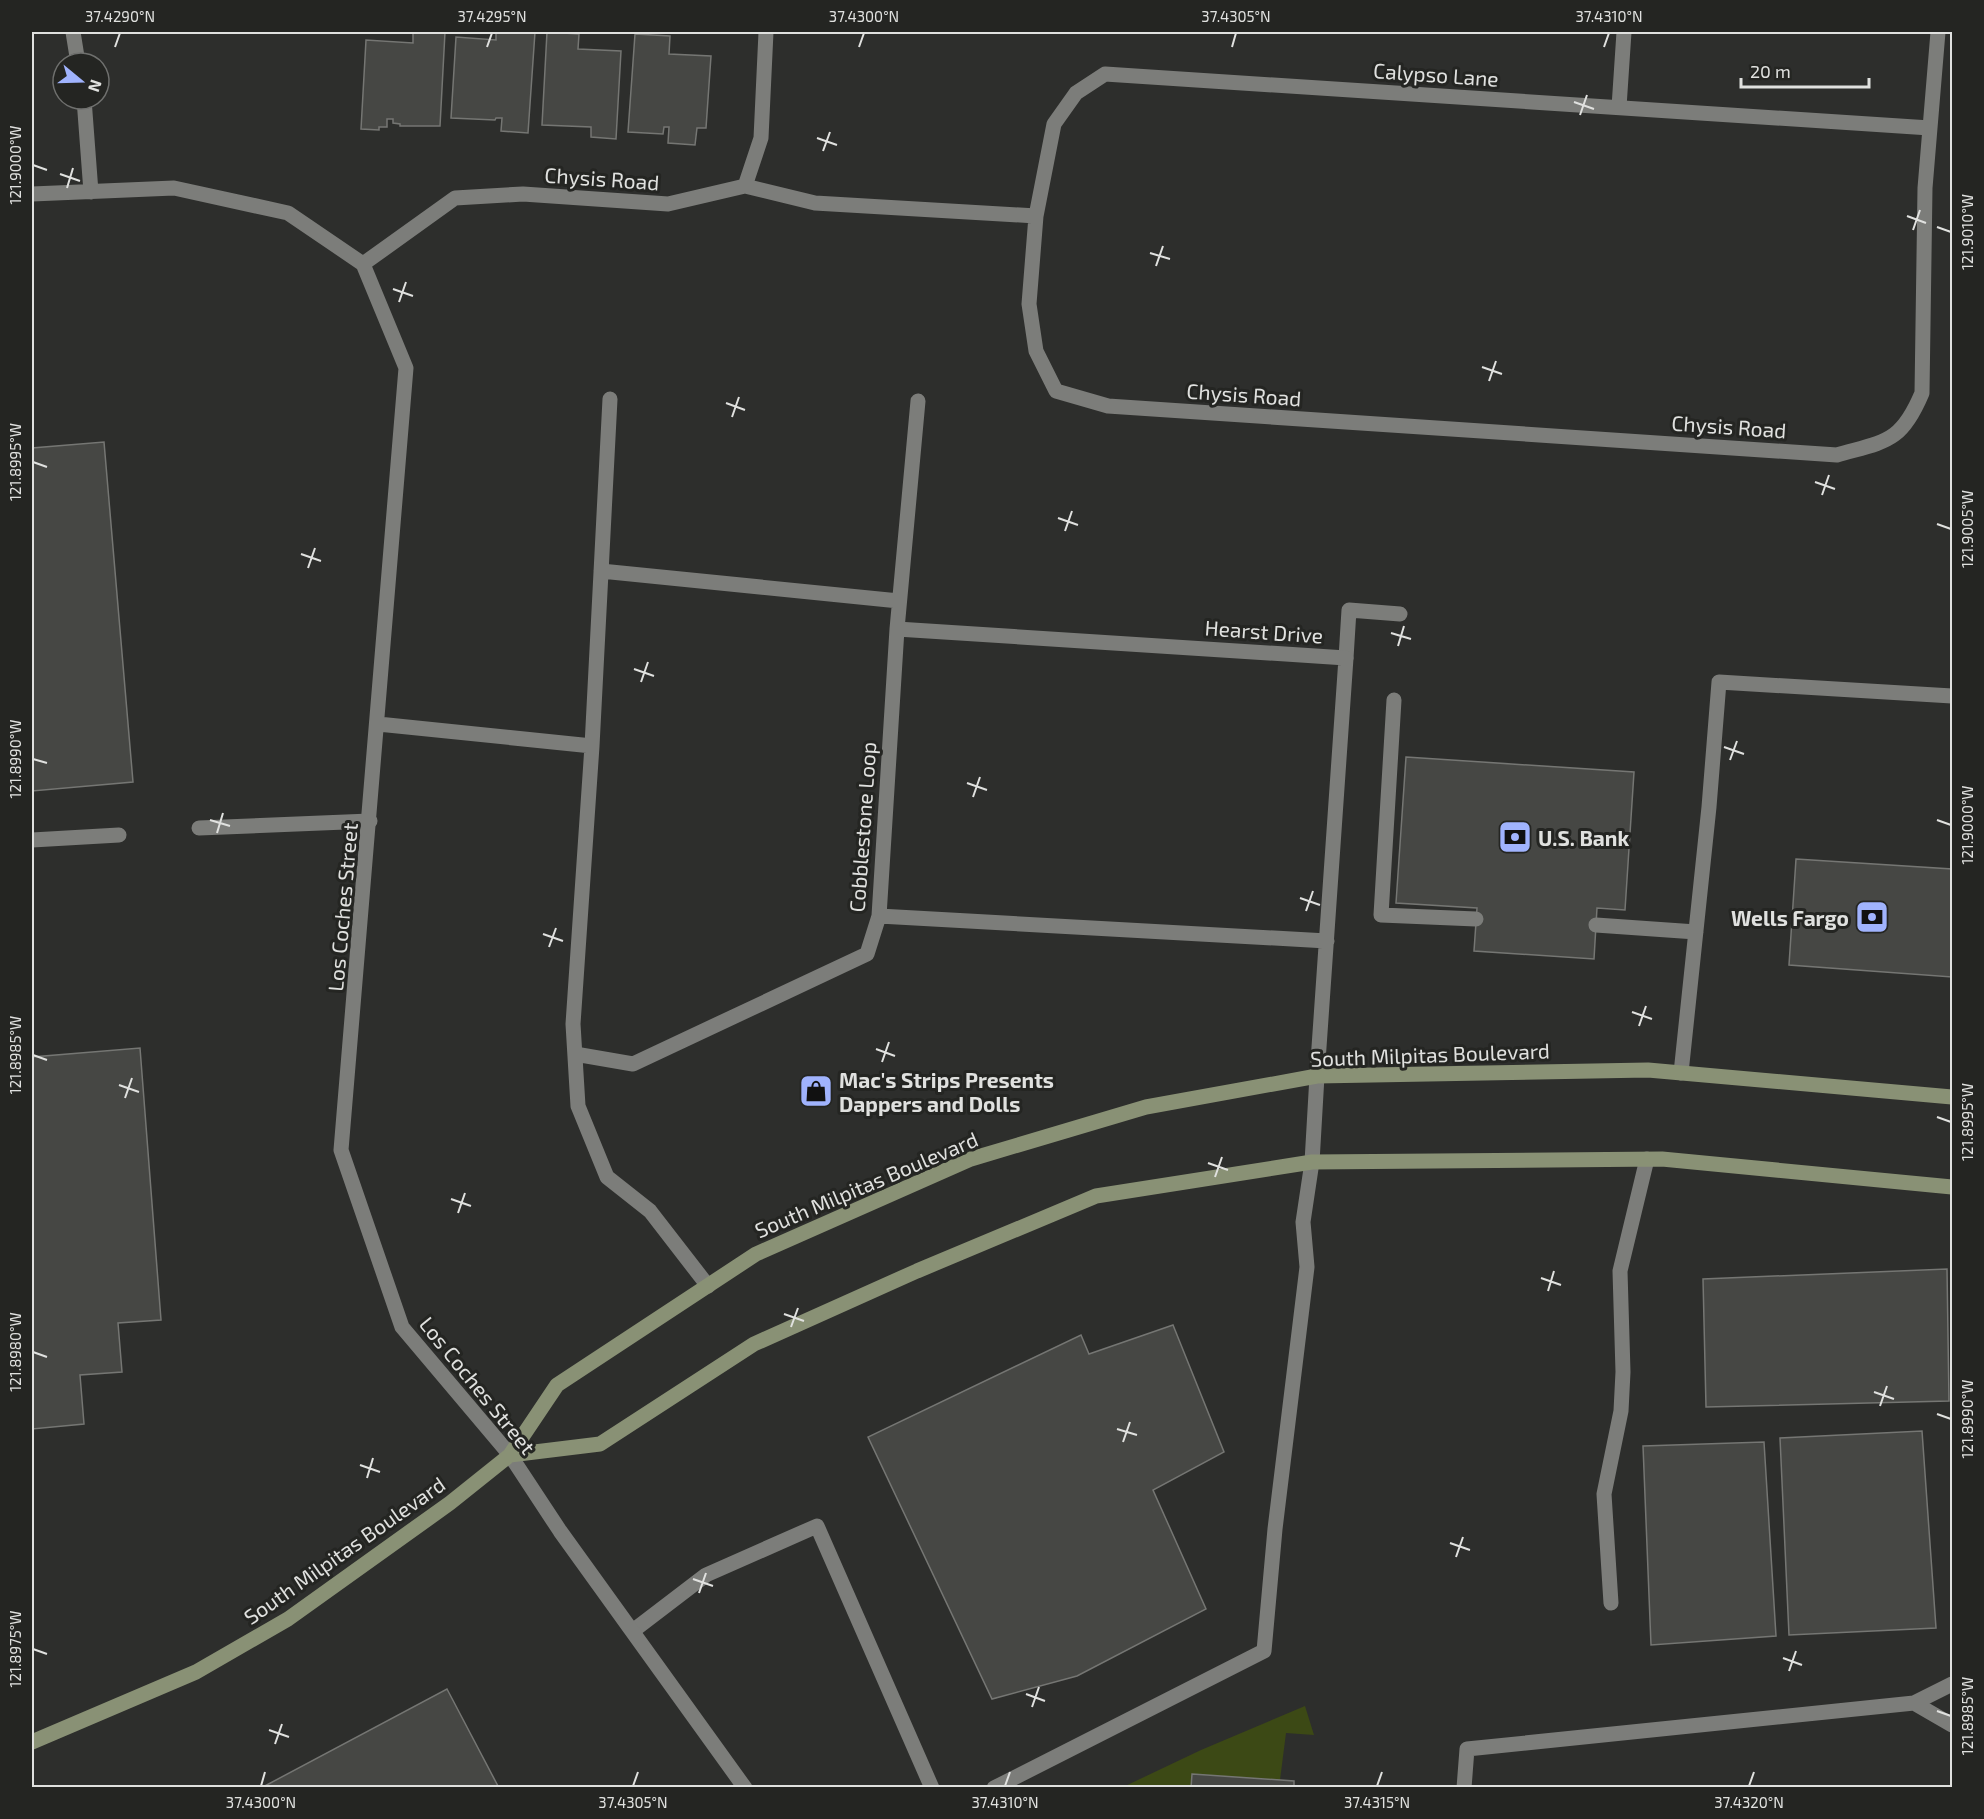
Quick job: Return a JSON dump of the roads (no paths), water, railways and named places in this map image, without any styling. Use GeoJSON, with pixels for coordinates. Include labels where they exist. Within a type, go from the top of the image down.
{"type":"FeatureCollection","features":[{"type":"Feature","properties":{"kind":"main road","name":"South Milpitas Boulevard"},"geometry":{"type":"LineString","coordinates":[[32,1742],[196,1672],[288,1619],[450,1503],[510,1455],[557,1385],[756,1254],[971,1159],[1146,1107],[1317,1076],[1648,1070],[1953,1097]]}},
{"type":"Feature","properties":{"kind":"main road"},"geometry":{"type":"LineString","coordinates":[[510,1455],[600,1444],[754,1344],[917,1271],[1096,1196],[1312,1162],[1647,1159],[1953,1187]]}},
{"type":"Feature","properties":{"kind":"street"},"geometry":{"type":"LineString","coordinates":[[74,32],[76,51]]}},
{"type":"Feature","properties":{"kind":"street"},"geometry":{"type":"LineString","coordinates":[[744,186],[761,138],[766,32]]}},
{"type":"Feature","properties":{"kind":"street"},"geometry":{"type":"LineString","coordinates":[[1619,107],[1624,32]]}},
{"type":"Feature","properties":{"kind":"street","name":"Chysis Road"},"geometry":{"type":"LineString","coordinates":[[363,264],[455,198],[523,194],[668,204],[744,186],[815,203],[1036,216],[1029,304],[1036,351],[1056,392],[1108,406],[1837,455],[1898,435],[1912,417],[1922,393],[1925,188],[1938,32]]}},
{"type":"Feature","properties":{"kind":"street","name":"Calypso Lane"},"geometry":{"type":"LineString","coordinates":[[1036,216],[1054,124],[1076,93],[1105,74],[1930,128]]}},
{"type":"Feature","properties":{"kind":"street"},"geometry":{"type":"LineString","coordinates":[[85,111],[91,192]]}},
{"type":"Feature","properties":{"kind":"street"},"geometry":{"type":"LineString","coordinates":[[32,194],[174,188],[288,213],[363,264]]}},
{"type":"Feature","properties":{"kind":"street","name":"Los Coches Street"},"geometry":{"type":"LineString","coordinates":[[363,264],[406,368],[341,1150],[402,1327],[510,1455],[560,1532],[634,1630],[745,1788]]}},
{"type":"Feature","properties":{"kind":"street"},"geometry":{"type":"LineString","coordinates":[[610,399],[592,746],[573,1024],[578,1106],[608,1177],[650,1211],[708,1286]]}},
{"type":"Feature","properties":{"kind":"street","name":"Cobblestone Loop"},"geometry":{"type":"LineString","coordinates":[[575,1054],[633,1064],[867,954],[879,916],[897,628],[918,401]]}},
{"type":"Feature","properties":{"kind":"street"},"geometry":{"type":"LineString","coordinates":[[601,571],[899,602]]}},
{"type":"Feature","properties":{"kind":"street"},"geometry":{"type":"LineString","coordinates":[[1346,658],[1349,610],[1400,614]]}},
{"type":"Feature","properties":{"kind":"street","name":"Hearst Drive"},"geometry":{"type":"LineString","coordinates":[[897,628],[1346,658],[1312,1162],[1303,1222],[1307,1267],[1275,1529],[1264,1651],[994,1788]]}},
{"type":"Feature","properties":{"kind":"street"},"geometry":{"type":"LineString","coordinates":[[1681,1072],[1719,682],[1953,696]]}},
{"type":"Feature","properties":{"kind":"street"},"geometry":{"type":"LineString","coordinates":[[1394,700],[1381,915],[1476,920]]}},
{"type":"Feature","properties":{"kind":"street"},"geometry":{"type":"LineString","coordinates":[[378,724],[592,746]]}},
{"type":"Feature","properties":{"kind":"street"},"geometry":{"type":"LineString","coordinates":[[199,828],[370,821]]}},
{"type":"Feature","properties":{"kind":"street"},"geometry":{"type":"LineString","coordinates":[[32,840],[119,835]]}},
{"type":"Feature","properties":{"kind":"street"},"geometry":{"type":"LineString","coordinates":[[879,916],[1326,941]]}},
{"type":"Feature","properties":{"kind":"street"},"geometry":{"type":"LineString","coordinates":[[1596,925],[1696,932]]}},
{"type":"Feature","properties":{"kind":"street"},"geometry":{"type":"LineString","coordinates":[[1611,1603],[1604,1494],[1621,1411],[1623,1372],[1620,1271],[1647,1159]]}},
{"type":"Feature","properties":{"kind":"street"},"geometry":{"type":"LineString","coordinates":[[634,1630],[706,1575],[817,1527],[932,1788]]}},
{"type":"Feature","properties":{"kind":"street"},"geometry":{"type":"LineString","coordinates":[[1464,1788],[1467,1749],[1914,1703],[1953,1684]]}},
{"type":"Feature","properties":{"kind":"street"},"geometry":{"type":"LineString","coordinates":[[1914,1703],[1953,1725]]}},
{"type":"Feature","properties":{"kind":"place","name":"U.S. Bank"},"geometry":{"type":"Point","coordinates":[1515,837]}},
{"type":"Feature","properties":{"kind":"place","name":"Wells Fargo"},"geometry":{"type":"Point","coordinates":[1872,917]}},
{"type":"Feature","properties":{"kind":"place","name":"Mac's Strips Presents Dappers and Dolls"},"geometry":{"type":"Point","coordinates":[816,1091]}}]}
